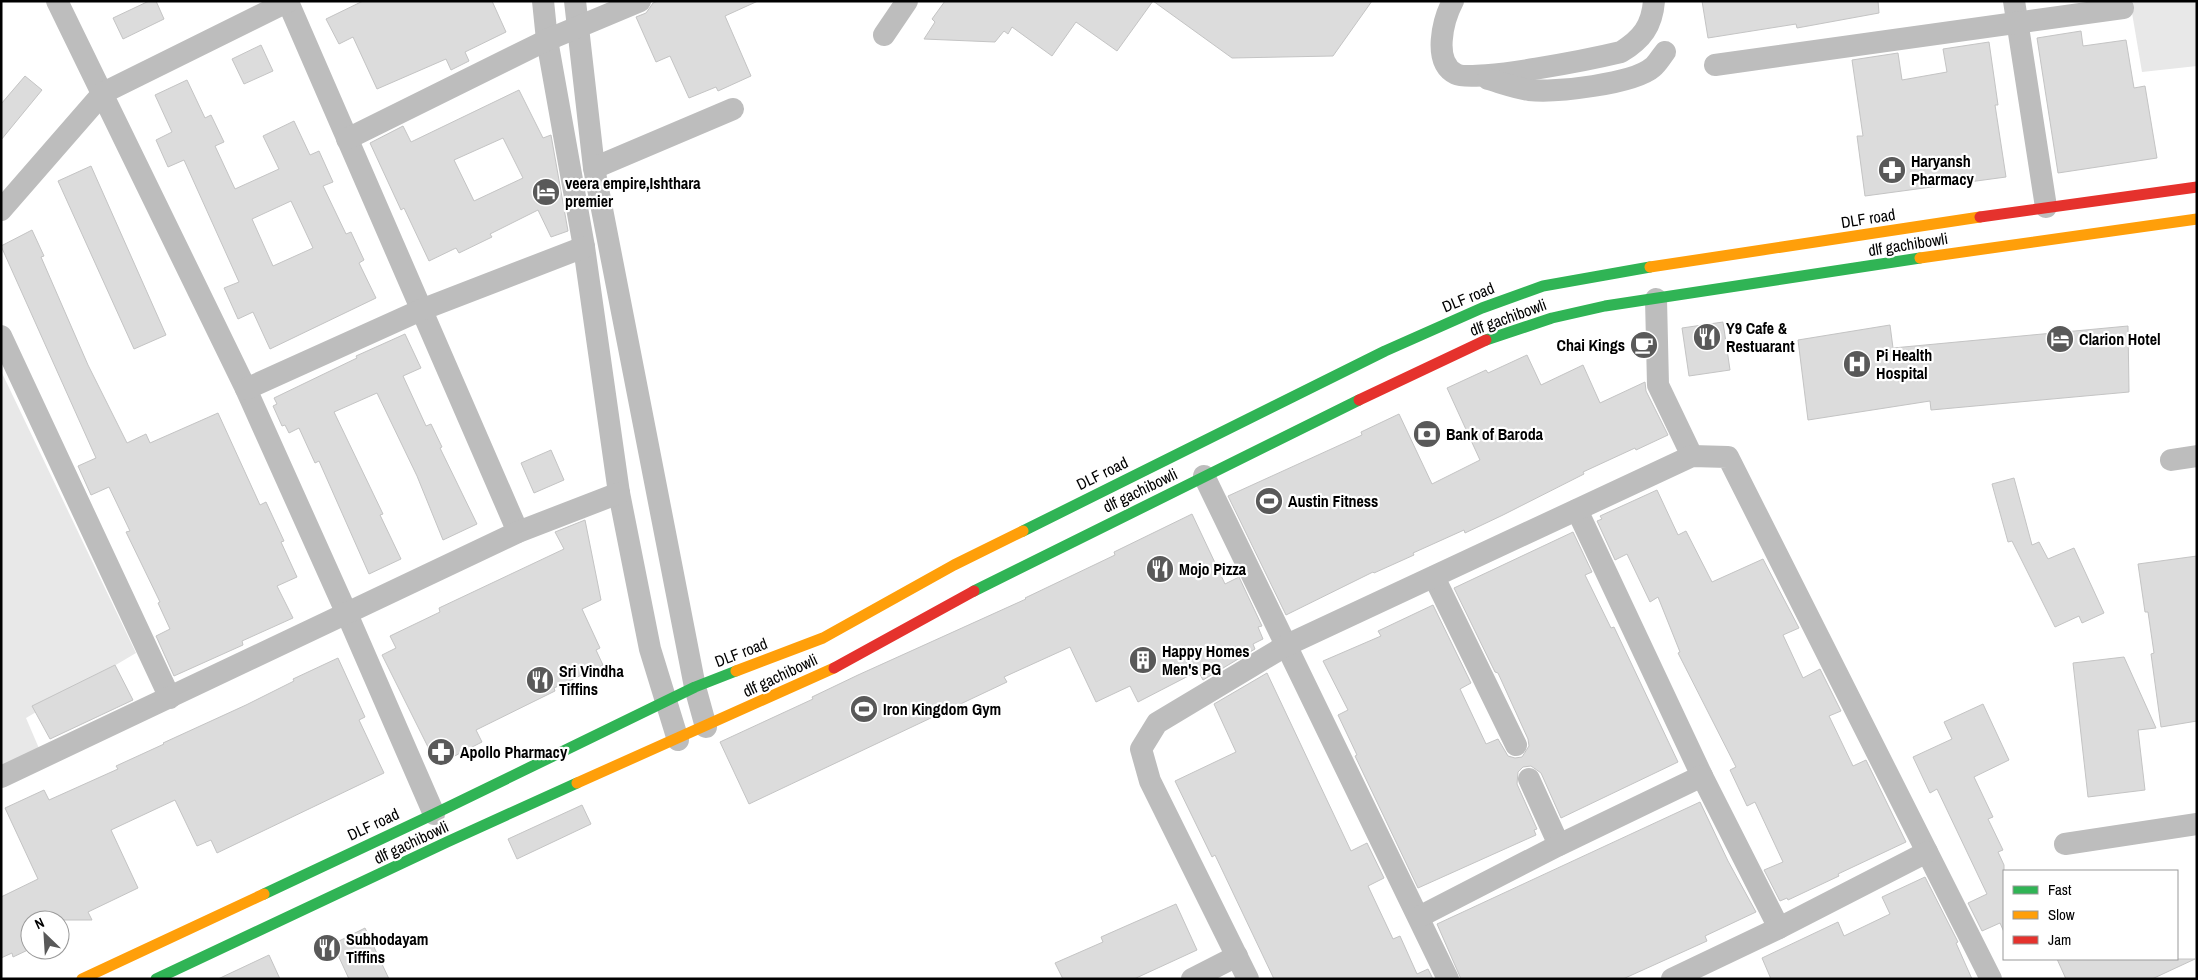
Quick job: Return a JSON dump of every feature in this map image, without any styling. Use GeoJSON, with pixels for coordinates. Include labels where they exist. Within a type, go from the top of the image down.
{"type":"FeatureCollection","features":[{"type":"Feature","properties":{"kind":"main road","name":"DLF road"},"geometry":{"type":"LineString","coordinates":[[82,979],[434,814],[695,688],[823,638],[963,560],[1385,351],[1491,304],[1543,286],[1600,275],[2046,207],[2197,187]]}},
{"type":"Feature","properties":{"kind":"main road","name":"dlf gachibowli"},"geometry":{"type":"LineString","coordinates":[[156,979],[447,842],[678,740],[838,666],[969,593],[1399,380],[1494,337],[1552,318],[1605,306],[2051,238],[2197,219]]}},
{"type":"Feature","properties":{"kind":"street"},"geometry":{"type":"LineString","coordinates":[[57,1],[246,389],[348,614],[434,814]]}},
{"type":"Feature","properties":{"kind":"street"},"geometry":{"type":"LineString","coordinates":[[543,1],[547,40],[584,247],[619,493],[650,648],[678,740]]}},
{"type":"Feature","properties":{"kind":"street"},"geometry":{"type":"LineString","coordinates":[[575,1],[594,168],[695,688],[706,727]]}},
{"type":"Feature","properties":{"kind":"street"},"geometry":{"type":"LineString","coordinates":[[347,139],[547,40],[640,1]]}},
{"type":"Feature","properties":{"kind":"street"},"geometry":{"type":"LineString","coordinates":[[884,35],[907,1]]}},
{"type":"Feature","properties":{"kind":"street"},"geometry":{"type":"LineString","coordinates":[[1453,1],[1444,22],[1441,38],[1443,56],[1455,74],[1480,77],[1530,90],[1567,88],[1636,77],[1652,68],[1665,52]]}},
{"type":"Feature","properties":{"kind":"street"},"geometry":{"type":"LineString","coordinates":[[1480,77],[1621,52],[1634,44],[1646,32],[1651,20],[1654,1]]}},
{"type":"Feature","properties":{"kind":"street"},"geometry":{"type":"LineString","coordinates":[[1,210],[103,93],[288,2],[518,532]]}},
{"type":"Feature","properties":{"kind":"street"},"geometry":{"type":"LineString","coordinates":[[1715,65],[2016,11],[2123,8]]}},
{"type":"Feature","properties":{"kind":"street"},"geometry":{"type":"LineString","coordinates":[[2016,11],[2046,207]]}},
{"type":"Feature","properties":{"kind":"street"},"geometry":{"type":"LineString","coordinates":[[594,168],[733,109]]}},
{"type":"Feature","properties":{"kind":"street"},"geometry":{"type":"LineString","coordinates":[[246,389],[421,310],[584,247]]}},
{"type":"Feature","properties":{"kind":"street"},"geometry":{"type":"LineString","coordinates":[[1656,299],[1658,385],[1692,456]]}},
{"type":"Feature","properties":{"kind":"street"},"geometry":{"type":"LineString","coordinates":[[1,336],[170,698]]}},
{"type":"Feature","properties":{"kind":"street"},"geometry":{"type":"LineString","coordinates":[[1248,979],[1150,781],[1141,749],[1157,723],[1287,645],[1692,456],[1728,457],[1991,979]]}},
{"type":"Feature","properties":{"kind":"street"},"geometry":{"type":"LineString","coordinates":[[2171,460],[2197,456]]}},
{"type":"Feature","properties":{"kind":"street"},"geometry":{"type":"LineString","coordinates":[[1204,476],[1448,979]]}},
{"type":"Feature","properties":{"kind":"street"},"geometry":{"type":"LineString","coordinates":[[1,777],[518,532],[619,493]]}},
{"type":"Feature","properties":{"kind":"street"},"geometry":{"type":"LineString","coordinates":[[1577,510],[1702,776],[1779,928]]}},
{"type":"Feature","properties":{"kind":"street"},"geometry":{"type":"LineString","coordinates":[[1434,577],[1516,745]]}},
{"type":"Feature","properties":{"kind":"street"},"geometry":{"type":"LineString","coordinates":[[1419,917],[1559,845],[1702,776]]}},
{"type":"Feature","properties":{"kind":"street"},"geometry":{"type":"LineString","coordinates":[[1529,778],[1559,845]]}},
{"type":"Feature","properties":{"kind":"street"},"geometry":{"type":"LineString","coordinates":[[2065,844],[2197,824]]}},
{"type":"Feature","properties":{"kind":"street"},"geometry":{"type":"LineString","coordinates":[[1672,979],[1779,928],[1927,852]]}},
{"type":"Feature","properties":{"kind":"street"},"geometry":{"type":"LineString","coordinates":[[1192,979],[1237,956]]}},
{"type":"Feature","properties":{"kind":"shaded area"},"geometry":{"type":"Polygon","coordinates":[[[2130,1],[2197,1],[2197,66],[2142,72],[2130,1]]]}},
{"type":"Feature","properties":{"kind":"shaded area"},"geometry":{"type":"Polygon","coordinates":[[[1,371],[136,653],[26,718],[41,753],[1,770],[1,371]]]}},
{"type":"Feature","properties":{"kind":"building"},"geometry":{"type":"Polygon","coordinates":[[[149,1],[156,1],[164,19],[123,39],[113,18],[149,1]]]}},
{"type":"Feature","properties":{"kind":"building"},"geometry":{"type":"Polygon","coordinates":[[[363,1],[492,1],[506,32],[465,52],[469,61],[451,70],[446,59],[377,89],[353,37],[339,44],[326,19],[363,1]]]}},
{"type":"Feature","properties":{"kind":"building"},"geometry":{"type":"Polygon","coordinates":[[[658,1],[758,1],[725,16],[751,76],[718,91],[716,87],[689,98],[670,56],[656,62],[636,17],[646,13],[653,3],[658,1]]]}},
{"type":"Feature","properties":{"kind":"building"},"geometry":{"type":"Polygon","coordinates":[[[945,1],[1153,1],[1117,51],[1076,22],[1052,56],[1012,27],[1008,34],[1004,31],[995,42],[924,39],[935,22],[932,19],[945,1]]]}},
{"type":"Feature","properties":{"kind":"building"},"geometry":{"type":"Polygon","coordinates":[[[1153,1],[1372,1],[1333,56],[1232,58],[1153,1]]]}},
{"type":"Feature","properties":{"kind":"building"},"geometry":{"type":"Polygon","coordinates":[[[1702,1],[1878,1],[1879,13],[1797,28],[1796,24],[1708,38],[1702,1]]]}},
{"type":"Feature","properties":{"kind":"building"},"geometry":{"type":"Polygon","coordinates":[[[2081,31],[2083,46],[2126,40],[2134,88],[2145,86],[2157,158],[2058,173],[2037,38],[2081,31]]]}},
{"type":"Feature","properties":{"kind":"building"},"geometry":{"type":"Polygon","coordinates":[[[1989,42],[1998,105],[1995,105],[2006,177],[1865,196],[1857,136],[1863,136],[1852,60],[1898,53],[1902,80],[1947,72],[1943,49],[1989,42]]]}},
{"type":"Feature","properties":{"kind":"building"},"geometry":{"type":"Polygon","coordinates":[[[261,45],[273,71],[244,84],[232,59],[261,45]]]}},
{"type":"Feature","properties":{"kind":"building"},"geometry":{"type":"Polygon","coordinates":[[[25,76],[42,90],[1,140],[1,104],[25,76]]]}},
{"type":"Feature","properties":{"kind":"building"},"geometry":{"type":"Polygon","coordinates":[[[187,80],[205,118],[211,115],[224,142],[215,146],[235,189],[279,169],[263,136],[294,121],[310,155],[319,151],[333,182],[323,186],[346,234],[351,232],[364,260],[359,263],[376,298],[270,349],[253,312],[238,319],[224,288],[239,282],[184,160],[168,167],[156,140],[172,132],[155,95],[187,80]],[[291,201],[252,219],[273,266],[313,248],[291,201]]]}},
{"type":"Feature","properties":{"kind":"building"},"geometry":{"type":"Polygon","coordinates":[[[519,90],[543,138],[551,135],[568,231],[551,237],[538,210],[490,234],[492,237],[459,253],[456,248],[429,261],[404,208],[401,210],[370,143],[403,126],[411,142],[519,90]],[[503,138],[454,160],[474,201],[523,178],[503,138]]]}},
{"type":"Feature","properties":{"kind":"building"},"geometry":{"type":"Polygon","coordinates":[[[91,166],[166,335],[134,349],[58,181],[91,166]]]}},
{"type":"Feature","properties":{"kind":"building"},"geometry":{"type":"Polygon","coordinates":[[[32,230],[44,256],[41,257],[88,365],[127,443],[146,434],[150,443],[218,413],[260,505],[266,502],[284,541],[281,542],[297,577],[277,586],[293,618],[242,641],[243,645],[174,676],[156,636],[170,629],[158,603],[160,602],[126,532],[130,531],[109,487],[91,495],[78,466],[96,458],[1,246],[32,230]]]}},
{"type":"Feature","properties":{"kind":"building"},"geometry":{"type":"Polygon","coordinates":[[[1723,322],[1730,370],[1689,376],[1682,328],[1723,322]]]}},
{"type":"Feature","properties":{"kind":"building"},"geometry":{"type":"Polygon","coordinates":[[[1890,325],[1893,348],[2128,326],[2129,392],[1931,410],[1930,401],[1808,420],[1798,340],[1890,325]]]}},
{"type":"Feature","properties":{"kind":"building"},"geometry":{"type":"Polygon","coordinates":[[[405,334],[421,368],[403,376],[426,426],[431,424],[442,447],[440,448],[477,524],[443,540],[417,476],[377,393],[334,412],[383,514],[380,515],[401,559],[369,574],[319,461],[315,463],[299,428],[289,433],[285,425],[282,426],[273,406],[277,404],[274,398],[357,358],[356,356],[405,334]]]}},
{"type":"Feature","properties":{"kind":"building"},"geometry":{"type":"Polygon","coordinates":[[[1527,355],[1541,385],[1583,365],[1600,403],[1645,382],[1646,391],[1668,435],[1583,472],[1584,474],[1503,515],[1465,533],[1464,530],[1413,553],[1414,555],[1373,572],[1286,615],[1228,496],[1362,435],[1361,432],[1399,414],[1432,484],[1480,460],[1447,388],[1486,370],[1488,373],[1527,355]]]}},
{"type":"Feature","properties":{"kind":"building"},"geometry":{"type":"Polygon","coordinates":[[[551,450],[564,480],[534,493],[521,463],[551,450]]]}},
{"type":"Feature","properties":{"kind":"building"},"geometry":{"type":"Polygon","coordinates":[[[2014,478],[2032,545],[2039,542],[2048,559],[2074,548],[2104,613],[2082,623],[2079,616],[2055,627],[2012,541],[2008,542],[1992,484],[2014,478]]]}},
{"type":"Feature","properties":{"kind":"building"},"geometry":{"type":"Polygon","coordinates":[[[1657,490],[1678,535],[1686,531],[1712,582],[1763,559],[1799,628],[1783,635],[1803,678],[1820,669],[1841,711],[1829,716],[1853,766],[1866,760],[1906,842],[1788,900],[1787,898],[1780,901],[1764,870],[1783,862],[1755,802],[1747,806],[1730,770],[1736,767],[1678,653],[1680,652],[1658,597],[1650,602],[1627,554],[1615,560],[1597,521],[1602,519],[1600,516],[1657,490]]]}},
{"type":"Feature","properties":{"kind":"building"},"geometry":{"type":"Polygon","coordinates":[[[1192,514],[1225,584],[1239,577],[1262,626],[1258,627],[1263,639],[1253,644],[1255,649],[1203,680],[1198,671],[1138,702],[1130,686],[1096,702],[1070,647],[1004,677],[1007,682],[749,804],[720,742],[813,699],[812,697],[858,675],[1026,599],[1115,555],[1114,552],[1192,514]]]}},
{"type":"Feature","properties":{"kind":"building"},"geometry":{"type":"Polygon","coordinates":[[[585,520],[601,600],[582,609],[600,648],[596,650],[603,665],[554,688],[555,691],[476,730],[482,742],[437,765],[382,655],[396,648],[390,636],[440,612],[439,608],[564,549],[555,532],[585,520]]]}},
{"type":"Feature","properties":{"kind":"building"},"geometry":{"type":"Polygon","coordinates":[[[1573,532],[1592,572],[1585,575],[1611,628],[1614,627],[1678,762],[1561,818],[1541,773],[1531,766],[1523,767],[1518,772],[1517,784],[1537,829],[1534,830],[1536,835],[1418,888],[1355,756],[1357,755],[1338,715],[1348,710],[1323,661],[1381,636],[1378,631],[1433,605],[1471,683],[1460,689],[1486,744],[1498,739],[1508,756],[1522,757],[1529,746],[1528,739],[1498,673],[1495,672],[1454,588],[1573,532]]]}},
{"type":"Feature","properties":{"kind":"building"},"geometry":{"type":"Polygon","coordinates":[[[2197,556],[2197,721],[2161,727],[2151,654],[2154,653],[2148,612],[2145,612],[2138,564],[2197,556]]]}},
{"type":"Feature","properties":{"kind":"building"},"geometry":{"type":"Polygon","coordinates":[[[2124,657],[2156,728],[2138,730],[2145,790],[2088,797],[2073,663],[2124,657]]]}},
{"type":"Feature","properties":{"kind":"building"},"geometry":{"type":"Polygon","coordinates":[[[338,658],[365,717],[359,720],[384,773],[217,853],[211,840],[197,846],[175,800],[111,830],[138,888],[88,912],[92,920],[70,920],[70,910],[20,910],[20,954],[13,957],[12,953],[1,958],[1,897],[38,879],[5,808],[44,790],[49,800],[118,769],[116,766],[246,705],[294,681],[293,679],[338,658]]]}},
{"type":"Feature","properties":{"kind":"building"},"geometry":{"type":"Polygon","coordinates":[[[115,665],[133,700],[50,739],[32,706],[115,665]]]}},
{"type":"Feature","properties":{"kind":"building"},"geometry":{"type":"Polygon","coordinates":[[[1267,673],[1351,851],[1367,843],[1384,878],[1368,886],[1393,939],[1400,936],[1417,974],[1428,969],[1433,979],[1274,979],[1215,855],[1212,857],[1175,781],[1236,752],[1214,704],[1267,673]]]}},
{"type":"Feature","properties":{"kind":"building"},"geometry":{"type":"Polygon","coordinates":[[[1983,704],[2009,760],[1974,777],[1993,817],[1988,819],[2003,850],[1998,852],[2004,865],[2003,930],[2000,923],[1982,931],[1968,903],[1987,894],[1937,789],[1930,793],[1913,757],[1952,739],[1944,722],[1983,704]]]}},
{"type":"Feature","properties":{"kind":"building"},"geometry":{"type":"Polygon","coordinates":[[[1700,802],[1728,861],[1756,912],[1705,936],[1707,941],[1623,979],[1461,979],[1437,924],[1700,802]]]}},
{"type":"Feature","properties":{"kind":"building"},"geometry":{"type":"Polygon","coordinates":[[[582,805],[591,824],[517,859],[508,839],[582,805]]]}},
{"type":"Feature","properties":{"kind":"building"},"geometry":{"type":"Polygon","coordinates":[[[1925,877],[1958,942],[1956,943],[1972,979],[1771,979],[1762,958],[1838,922],[1844,936],[1890,914],[1882,897],[1925,877]]]}},
{"type":"Feature","properties":{"kind":"building"},"geometry":{"type":"Polygon","coordinates":[[[1176,904],[1197,950],[1134,979],[1063,979],[1055,963],[1103,942],[1101,937],[1176,904]]]}},
{"type":"Feature","properties":{"kind":"building"},"geometry":{"type":"Polygon","coordinates":[[[365,928],[389,979],[349,979],[333,944],[365,928]]]}},
{"type":"Feature","properties":{"kind":"building"},"geometry":{"type":"Polygon","coordinates":[[[269,955],[280,979],[218,979],[269,955]]]}},
{"type":"Feature","properties":{"kind":"building"},"geometry":{"type":"Polygon","coordinates":[[[2195,959],[2152,979],[2066,979],[2057,960],[2195,959]]]}},
{"type":"Feature","properties":{"kind":"traffic: fast"},"geometry":{"type":"LineString","coordinates":[[1486,340],[1552,318],[1605,306],[1920,258]]}},
{"type":"Feature","properties":{"kind":"traffic: fast"},"geometry":{"type":"LineString","coordinates":[[1023,531],[1385,351],[1482,308],[1543,286],[1650,267]]}},
{"type":"Feature","properties":{"kind":"traffic: fast"},"geometry":{"type":"LineString","coordinates":[[974,591],[1359,400]]}},
{"type":"Feature","properties":{"kind":"traffic: fast"},"geometry":{"type":"LineString","coordinates":[[264,894],[695,687],[736,671]]}},
{"type":"Feature","properties":{"kind":"traffic: fast"},"geometry":{"type":"LineString","coordinates":[[156,979],[577,783]]}},
{"type":"Feature","properties":{"kind":"traffic: slow"},"geometry":{"type":"LineString","coordinates":[[1650,267],[1980,217]]}},
{"type":"Feature","properties":{"kind":"traffic: slow"},"geometry":{"type":"LineString","coordinates":[[1920,258],[2197,219]]}},
{"type":"Feature","properties":{"kind":"traffic: slow"},"geometry":{"type":"LineString","coordinates":[[736,671],[823,638],[954,565],[1023,531]]}},
{"type":"Feature","properties":{"kind":"traffic: slow"},"geometry":{"type":"LineString","coordinates":[[577,783],[834,668]]}},
{"type":"Feature","properties":{"kind":"traffic: slow"},"geometry":{"type":"LineString","coordinates":[[82,979],[264,894]]}},
{"type":"Feature","properties":{"kind":"traffic: jam"},"geometry":{"type":"LineString","coordinates":[[1980,217],[2197,187]]}},
{"type":"Feature","properties":{"kind":"traffic: jam"},"geometry":{"type":"LineString","coordinates":[[1359,400],[1486,340]]}},
{"type":"Feature","properties":{"kind":"traffic: jam"},"geometry":{"type":"LineString","coordinates":[[834,668],[974,591]]}},
{"type":"Feature","properties":{"kind":"place","name":"Haryansh Pharmacy"},"geometry":{"type":"Point","coordinates":[1892,170]}},
{"type":"Feature","properties":{"kind":"place","name":"veera empire,Ishthara premier"},"geometry":{"type":"Point","coordinates":[546,192]}},
{"type":"Feature","properties":{"kind":"place","name":"Y9 Cafe & Restuarant"},"geometry":{"type":"Point","coordinates":[1707,337]}},
{"type":"Feature","properties":{"kind":"place","name":"Clarion Hotel"},"geometry":{"type":"Point","coordinates":[2060,339]}},
{"type":"Feature","properties":{"kind":"place","name":"Chai Kings"},"geometry":{"type":"Point","coordinates":[1644,345]}},
{"type":"Feature","properties":{"kind":"place","name":"Pi Health Hospital"},"geometry":{"type":"Point","coordinates":[1857,364]}},
{"type":"Feature","properties":{"kind":"place","name":"Bank of Baroda"},"geometry":{"type":"Point","coordinates":[1427,434]}},
{"type":"Feature","properties":{"kind":"place","name":"Austin Fitness"},"geometry":{"type":"Point","coordinates":[1269,501]}},
{"type":"Feature","properties":{"kind":"place","name":"Mojo Pizza"},"geometry":{"type":"Point","coordinates":[1160,569]}},
{"type":"Feature","properties":{"kind":"place","name":"Happy Homes Men's PG"},"geometry":{"type":"Point","coordinates":[1143,660]}},
{"type":"Feature","properties":{"kind":"place","name":"Sri Vindha Tiffins"},"geometry":{"type":"Point","coordinates":[540,680]}},
{"type":"Feature","properties":{"kind":"place","name":"Iron Kingdom Gym"},"geometry":{"type":"Point","coordinates":[864,709]}},
{"type":"Feature","properties":{"kind":"place","name":"Apollo Pharmacy"},"geometry":{"type":"Point","coordinates":[441,752]}},
{"type":"Feature","properties":{"kind":"place","name":"Subhodayam Tiffins"},"geometry":{"type":"Point","coordinates":[327,948]}}]}
